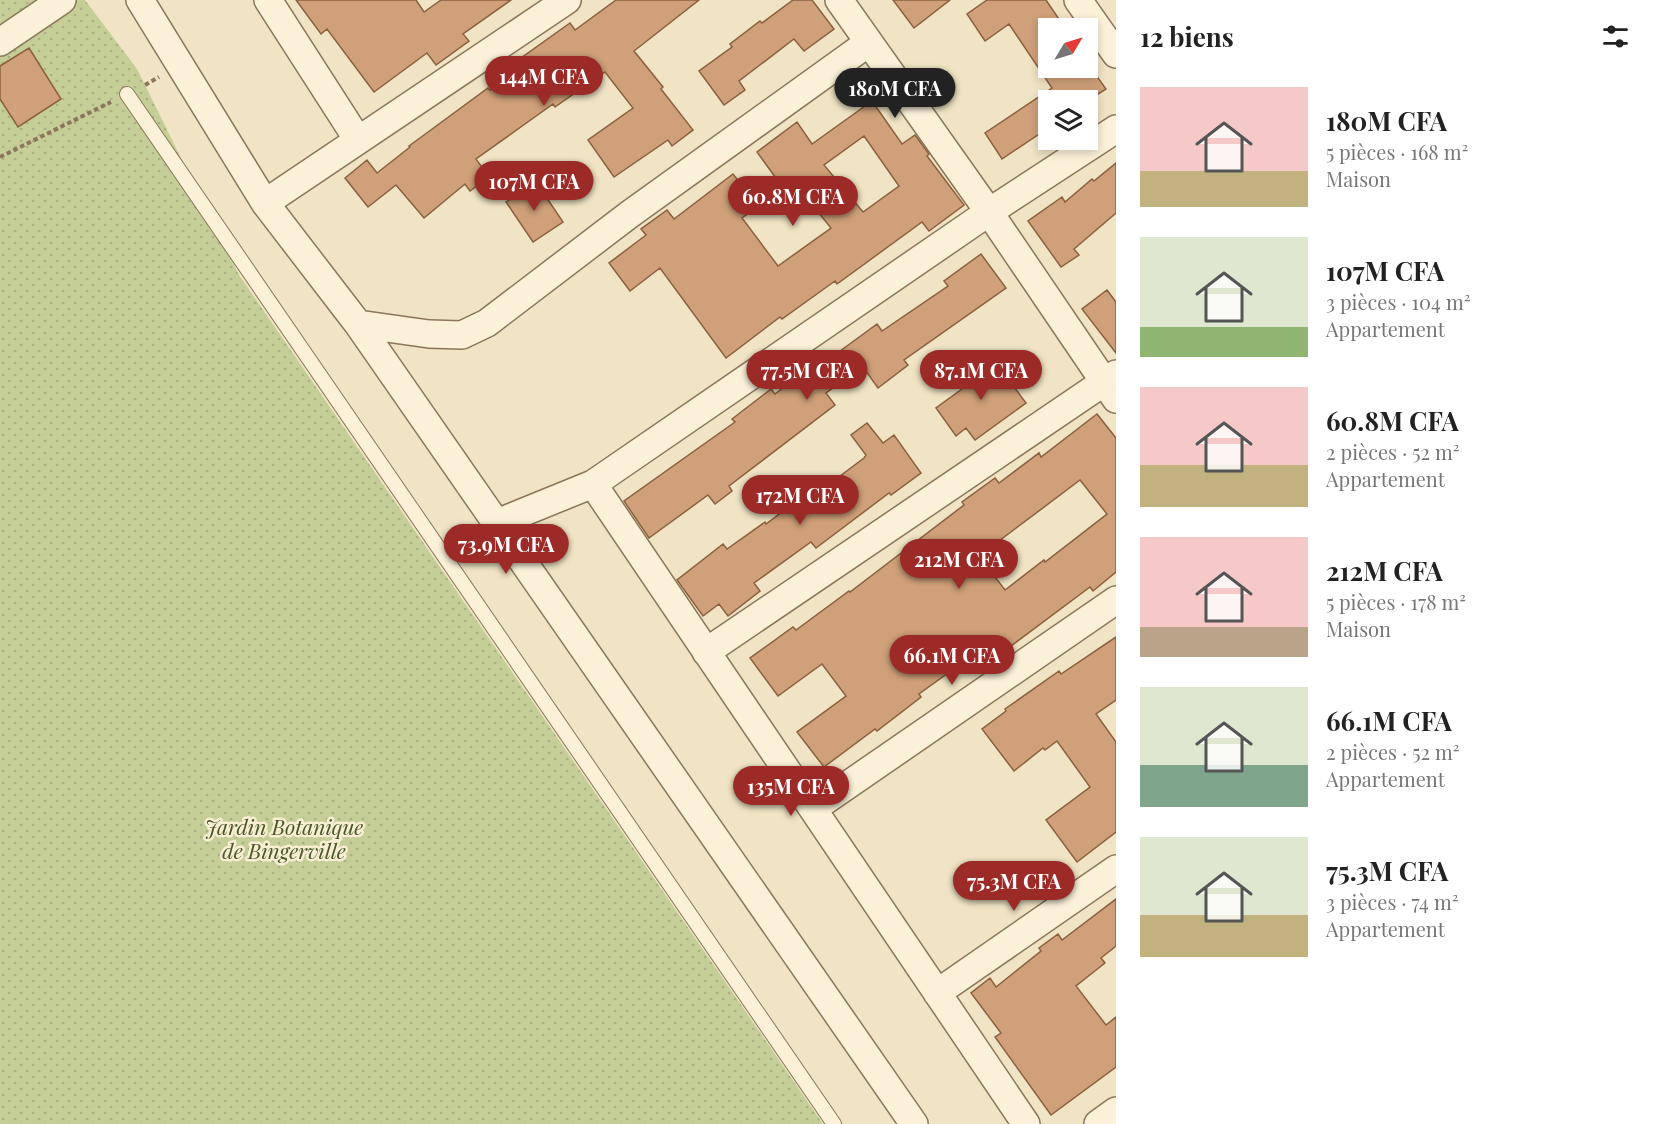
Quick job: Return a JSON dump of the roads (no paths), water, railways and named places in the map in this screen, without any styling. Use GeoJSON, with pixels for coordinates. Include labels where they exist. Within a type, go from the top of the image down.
{"type":"FeatureCollection","features":[{"type":"Feature","properties":{"kind":"street"},"geometry":{"type":"LineString","coordinates":[[0,42],[62,0]]}},
{"type":"Feature","properties":{"kind":"street"},"geometry":{"type":"LineString","coordinates":[[140,0],[265,203],[358,324],[914,1124]]}},
{"type":"Feature","properties":{"kind":"street"},"geometry":{"type":"LineString","coordinates":[[268,0],[358,140]]}},
{"type":"Feature","properties":{"kind":"street"},"geometry":{"type":"LineString","coordinates":[[265,203],[567,0]]}},
{"type":"Feature","properties":{"kind":"street"},"geometry":{"type":"LineString","coordinates":[[706,652],[1112,385],[839,0]]}},
{"type":"Feature","properties":{"kind":"street"},"geometry":{"type":"LineString","coordinates":[[1078,0],[1116,54]]}},
{"type":"Feature","properties":{"kind":"street"},"geometry":{"type":"LineString","coordinates":[[358,324],[429,334],[462,335],[486,323],[630,214],[868,43]]}},
{"type":"Feature","properties":{"kind":"street"},"geometry":{"type":"LineString","coordinates":[[497,523],[593,484],[989,212],[1116,129]]}},
{"type":"Feature","properties":{"kind":"street"},"geometry":{"type":"LineString","coordinates":[[593,484],[1026,1124]]}},
{"type":"Feature","properties":{"kind":"street"},"geometry":{"type":"LineString","coordinates":[[813,809],[1116,600]]}},
{"type":"Feature","properties":{"kind":"street"},"geometry":{"type":"LineString","coordinates":[[937,993],[1116,869]]}},
{"type":"Feature","properties":{"kind":"street"},"geometry":{"type":"LineString","coordinates":[[1098,1124],[1116,1111]]}},
{"type":"Feature","properties":{"kind":"lane"},"geometry":{"type":"LineString","coordinates":[[127,94],[834,1124]]}},
{"type":"Feature","properties":{"kind":"park label","name":"Jardin Botanique de Bingerville"},"geometry":{"type":"Point","coordinates":[284,840]}}]}
